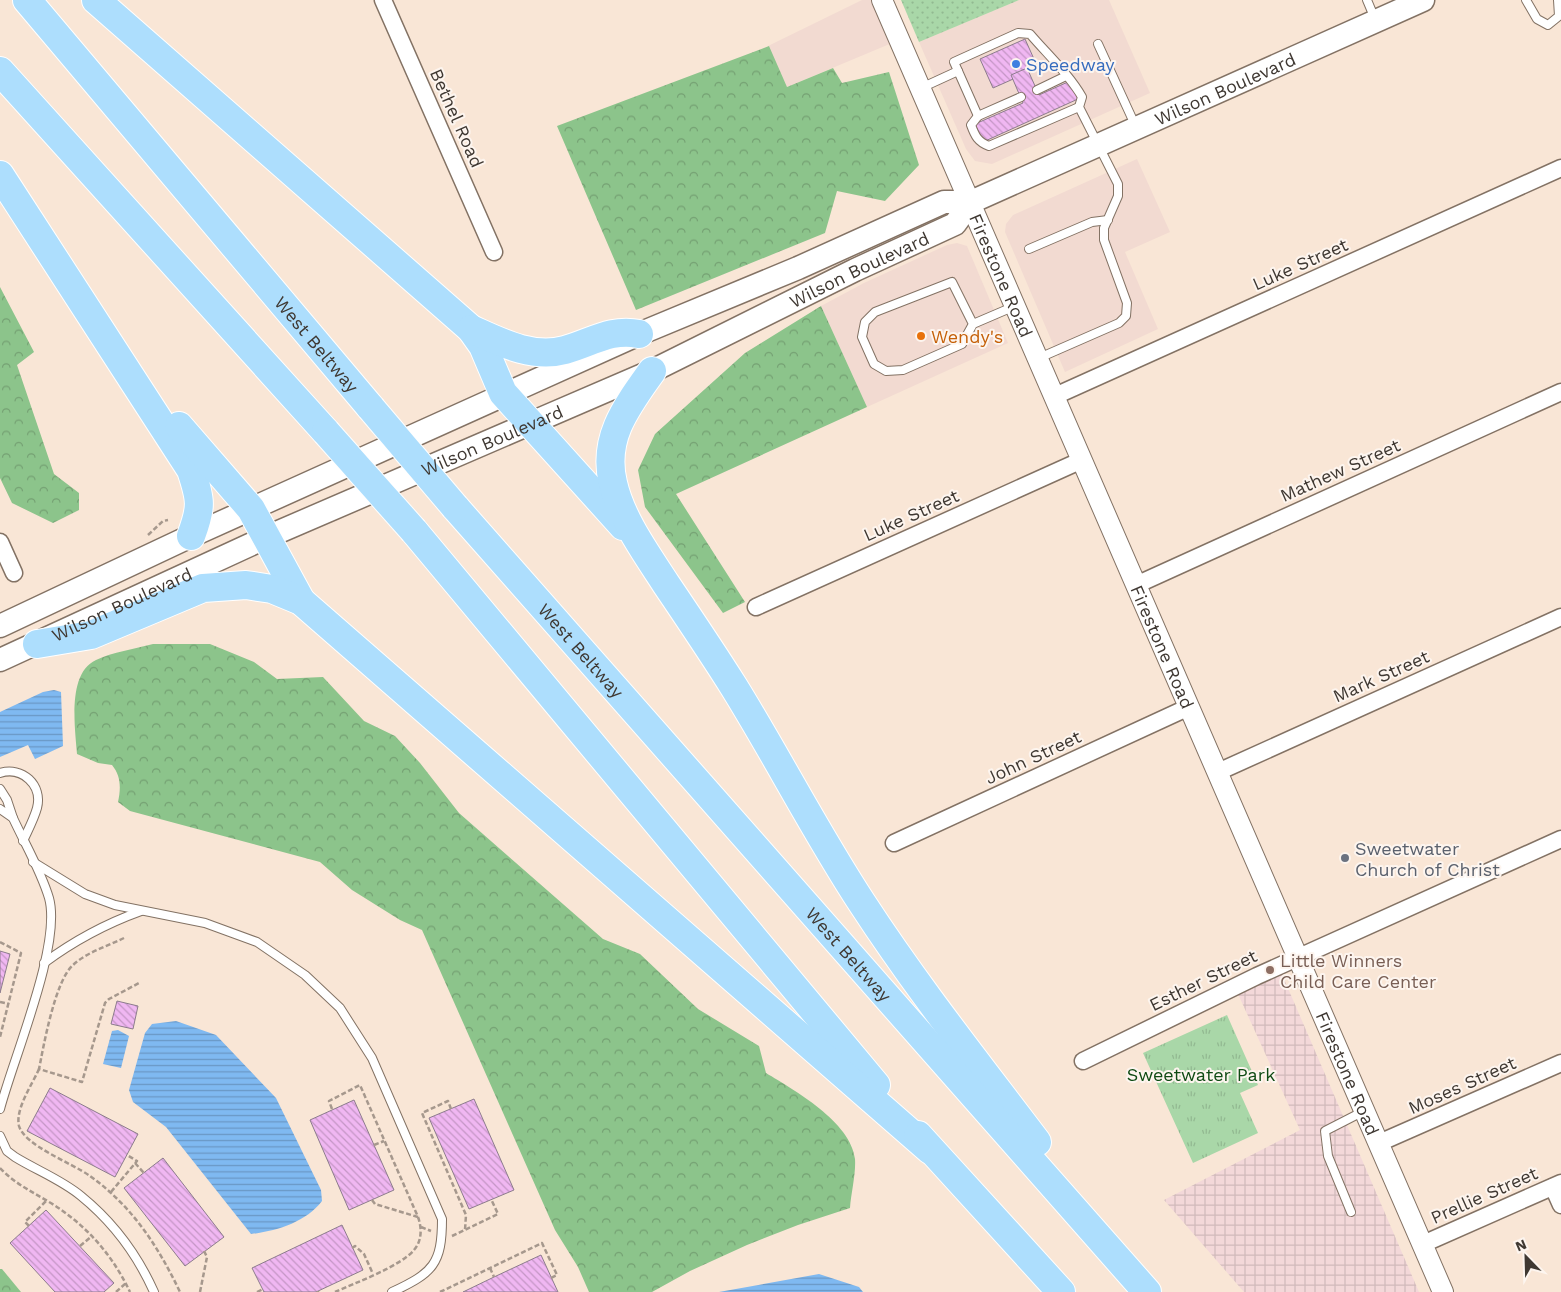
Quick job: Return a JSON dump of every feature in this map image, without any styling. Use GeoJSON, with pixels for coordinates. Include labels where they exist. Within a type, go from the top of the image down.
{"type":"FeatureCollection","features":[{"type":"Feature","properties":{"kind":"highway","name":"West Beltway"},"geometry":{"type":"LineString","coordinates":[[27,0],[455,507],[1147,1292]]}},
{"type":"Feature","properties":{"kind":"highway"},"geometry":{"type":"LineString","coordinates":[[96,0],[471,329],[483,346],[503,393],[642,548]]}},
{"type":"Feature","properties":{"kind":"highway"},"geometry":{"type":"LineString","coordinates":[[0,71],[414,531],[930,1150],[1061,1292]]}},
{"type":"Feature","properties":{"kind":"highway"},"geometry":{"type":"LineString","coordinates":[[0,174],[191,470],[197,487],[200,512],[191,536]]}},
{"type":"Feature","properties":{"kind":"highway"},"geometry":{"type":"LineString","coordinates":[[471,329],[503,344],[529,351],[547,353],[563,351],[614,332],[639,334]]}},
{"type":"Feature","properties":{"kind":"highway"},"geometry":{"type":"LineString","coordinates":[[652,371],[619,418],[613,439],[610,462],[613,483],[619,501],[642,548],[734,687],[861,903],[916,981],[1041,1147],[1049,1179]]}},
{"type":"Feature","properties":{"kind":"highway"},"geometry":{"type":"LineString","coordinates":[[128,372],[251,509],[301,601]]}},
{"type":"Feature","properties":{"kind":"highway"},"geometry":{"type":"LineString","coordinates":[[37,644],[91,635],[203,588],[246,585],[272,590],[301,601],[930,1150]]}},
{"type":"Feature","properties":{"kind":"main road","name":"Wilson Boulevard"},"geometry":{"type":"LineString","coordinates":[[0,626],[503,393],[798,268],[944,202],[971,202],[1137,129],[1386,14],[1423,0]]}},
{"type":"Feature","properties":{"kind":"main road","name":"Wilson Boulevard"},"geometry":{"type":"LineString","coordinates":[[0,660],[267,537],[652,371],[810,292],[955,224],[971,202]]}},
{"type":"Feature","properties":{"kind":"street","name":"Bethel Road"},"geometry":{"type":"LineString","coordinates":[[383,0],[494,252]]}},
{"type":"Feature","properties":{"kind":"street","name":"Firestone Road"},"geometry":{"type":"LineString","coordinates":[[882,0],[1444,1292]]}},
{"type":"Feature","properties":{"kind":"street","name":"Luke Street"},"geometry":{"type":"LineString","coordinates":[[1055,396],[1561,168]]}},
{"type":"Feature","properties":{"kind":"street","name":"Mathew Street"},"geometry":{"type":"LineString","coordinates":[[1136,585],[1561,392]]}},
{"type":"Feature","properties":{"kind":"street","name":"Luke Street"},"geometry":{"type":"LineString","coordinates":[[756,607],[1082,460]]}},
{"type":"Feature","properties":{"kind":"street"},"geometry":{"type":"LineString","coordinates":[[0,542],[14,573]]}},
{"type":"Feature","properties":{"kind":"street","name":"Mark Street"},"geometry":{"type":"LineString","coordinates":[[1218,772],[1561,616]]}},
{"type":"Feature","properties":{"kind":"street","name":"John Street"},"geometry":{"type":"LineString","coordinates":[[894,843],[1189,707]]}},
{"type":"Feature","properties":{"kind":"street","name":"Esther Street"},"geometry":{"type":"LineString","coordinates":[[1084,1061],[1298,957],[1561,839]]}},
{"type":"Feature","properties":{"kind":"street","name":"Moses Street"},"geometry":{"type":"LineString","coordinates":[[1379,1144],[1561,1063]]}},
{"type":"Feature","properties":{"kind":"street"},"geometry":{"type":"LineString","coordinates":[[1557,1185],[1561,1205]]}},
{"type":"Feature","properties":{"kind":"street","name":"Prellie Street"},"geometry":{"type":"LineString","coordinates":[[1423,1244],[1557,1185]]}},
{"type":"Feature","properties":{"kind":"lane"},"geometry":{"type":"LineString","coordinates":[[1367,0],[1386,14]]}},
{"type":"Feature","properties":{"kind":"lane"},"geometry":{"type":"LineString","coordinates":[[1526,0],[1537,19],[1548,25],[1559,16],[1558,0]]}},
{"type":"Feature","properties":{"kind":"lane"},"geometry":{"type":"LineString","coordinates":[[982,117],[954,62],[1018,33],[1030,34],[1074,83],[1082,97],[1078,108],[1118,184],[1118,196],[1108,220],[1104,240],[1127,303],[1126,316],[1119,323],[1038,358]]}},
{"type":"Feature","properties":{"kind":"lane"},"geometry":{"type":"LineString","coordinates":[[1098,44],[1137,129]]}},
{"type":"Feature","properties":{"kind":"lane"},"geometry":{"type":"LineString","coordinates":[[921,88],[958,71]]}},
{"type":"Feature","properties":{"kind":"lane"},"geometry":{"type":"LineString","coordinates":[[1037,90],[1053,85],[1066,76]]}},
{"type":"Feature","properties":{"kind":"lane"},"geometry":{"type":"LineString","coordinates":[[1017,101],[982,117],[971,125],[975,137],[981,143],[989,146],[994,140],[1065,109],[1078,108]]}},
{"type":"Feature","properties":{"kind":"lane"},"geometry":{"type":"LineString","coordinates":[[1029,249],[1092,222],[1108,220]]}},
{"type":"Feature","properties":{"kind":"lane"},"geometry":{"type":"LineString","coordinates":[[973,324],[952,282],[874,312],[864,322],[862,337],[874,364],[886,371],[903,370],[962,344],[973,324],[1016,306]]}},
{"type":"Feature","properties":{"kind":"lane"},"geometry":{"type":"LineString","coordinates":[[0,773],[18,772],[26,776],[33,785],[37,808],[23,841]]}},
{"type":"Feature","properties":{"kind":"lane"},"geometry":{"type":"LineString","coordinates":[[0,789],[7,800],[49,900],[50,918],[44,963],[14,1068],[0,1108]]}},
{"type":"Feature","properties":{"kind":"lane"},"geometry":{"type":"LineString","coordinates":[[0,808],[13,818]]}},
{"type":"Feature","properties":{"kind":"lane"},"geometry":{"type":"LineString","coordinates":[[33,862],[85,894],[142,911],[205,923],[257,942],[305,975],[340,1008],[372,1058],[442,1219],[442,1245],[436,1262],[414,1282],[392,1292]]}},
{"type":"Feature","properties":{"kind":"lane"},"geometry":{"type":"LineString","coordinates":[[44,963],[79,938],[142,911]]}},
{"type":"Feature","properties":{"kind":"lane"},"geometry":{"type":"LineString","coordinates":[[1351,1212],[1328,1156],[1325,1131],[1364,1111]]}},
{"type":"Feature","properties":{"kind":"lane"},"geometry":{"type":"LineString","coordinates":[[0,1136],[7,1151],[80,1195],[104,1217],[122,1237],[143,1269],[154,1292]]}},
{"type":"Feature","properties":{"kind":"path"},"geometry":{"type":"LineString","coordinates":[[124,938],[82,958],[67,972],[59,989],[39,1069],[19,1115],[22,1134],[34,1145],[73,1164],[111,1192],[150,1236],[180,1292]]}},
{"type":"Feature","properties":{"kind":"path"},"geometry":{"type":"LineString","coordinates":[[0,942],[21,952],[0,1037]]}},
{"type":"Feature","properties":{"kind":"path"},"geometry":{"type":"LineString","coordinates":[[39,1069],[82,1082],[105,1004],[109,999],[139,983]]}},
{"type":"Feature","properties":{"kind":"path"},"geometry":{"type":"LineString","coordinates":[[0,1002],[9,1004]]}},
{"type":"Feature","properties":{"kind":"path"},"geometry":{"type":"LineString","coordinates":[[332,1109],[329,1101],[360,1086],[421,1226],[416,1249],[406,1258],[335,1292]]}},
{"type":"Feature","properties":{"kind":"path"},"geometry":{"type":"LineString","coordinates":[[451,1108],[448,1101],[422,1113],[466,1215],[465,1230]]}},
{"type":"Feature","properties":{"kind":"path"},"geometry":{"type":"LineString","coordinates":[[374,1145],[384,1141]]}},
{"type":"Feature","properties":{"kind":"path"},"geometry":{"type":"LineString","coordinates":[[127,1156],[137,1161],[135,1163],[144,1173]]}},
{"type":"Feature","properties":{"kind":"path"},"geometry":{"type":"LineString","coordinates":[[111,1192],[135,1163]]}},
{"type":"Feature","properties":{"kind":"path"},"geometry":{"type":"LineString","coordinates":[[444,1166],[449,1164]]}},
{"type":"Feature","properties":{"kind":"path"},"geometry":{"type":"LineString","coordinates":[[0,1168],[14,1182],[46,1200],[72,1218],[92,1236],[112,1260],[130,1292]]}},
{"type":"Feature","properties":{"kind":"path"},"geometry":{"type":"LineString","coordinates":[[421,1226],[451,1237],[498,1214],[491,1199]]}},
{"type":"Feature","properties":{"kind":"path"},"geometry":{"type":"LineString","coordinates":[[29,1226],[24,1222],[46,1200]]}},
{"type":"Feature","properties":{"kind":"path"},"geometry":{"type":"LineString","coordinates":[[372,1200],[375,1204],[418,1217]]}},
{"type":"Feature","properties":{"kind":"path"},"geometry":{"type":"LineString","coordinates":[[80,1246],[92,1236]]}},
{"type":"Feature","properties":{"kind":"path"},"geometry":{"type":"LineString","coordinates":[[440,1292],[542,1243],[557,1275],[551,1278]]}},
{"type":"Feature","properties":{"kind":"path"},"geometry":{"type":"LineString","coordinates":[[352,1248],[355,1246],[364,1254],[373,1274]]}},
{"type":"Feature","properties":{"kind":"path"},"geometry":{"type":"LineString","coordinates":[[200,1292],[207,1257],[204,1252]]}},
{"type":"Feature","properties":{"kind":"path"},"geometry":{"type":"LineString","coordinates":[[490,1268],[494,1277]]}},
{"type":"Feature","properties":{"kind":"path"},"geometry":{"type":"LineString","coordinates":[[116,1292],[126,1283]]}},
{"type":"Feature","properties":{"kind":"path"},"geometry":{"type":"LineString","coordinates":[[257,1292],[263,1289]]}},
{"type":"Feature","properties":{"kind":"shaded area"},"geometry":{"type":"Polygon","coordinates":[[[862,0],[873,0],[892,43],[787,87],[768,46],[862,0]]]}},
{"type":"Feature","properties":{"kind":"shaded area"},"geometry":{"type":"Polygon","coordinates":[[[1019,0],[1109,0],[1150,93],[992,164],[975,161],[966,149],[919,42],[1019,0]]]}},
{"type":"Feature","properties":{"kind":"shaded area"},"geometry":{"type":"Polygon","coordinates":[[[1137,159],[1170,232],[1125,252],[1158,329],[1065,372],[1005,232],[1006,224],[1013,215],[1137,159]]]}},
{"type":"Feature","properties":{"kind":"shaded area"},"geometry":{"type":"Polygon","coordinates":[[[957,243],[967,246],[1008,343],[867,407],[821,306],[864,283],[947,245],[957,243]]]}},
{"type":"Feature","properties":{"kind":"shaded area"},"geometry":{"type":"Polygon","coordinates":[[[1281,972],[1419,1292],[1244,1292],[1164,1200],[1300,1130],[1238,994],[1281,972]]]}},
{"type":"Feature","properties":{"kind":"green space"},"geometry":{"type":"Polygon","coordinates":[[[901,0],[1019,0],[919,42],[901,0]]]}},
{"type":"Feature","properties":{"kind":"green space"},"geometry":{"type":"Polygon","coordinates":[[[769,46],[787,87],[833,68],[842,83],[889,72],[919,165],[885,201],[837,191],[825,233],[636,310],[557,126],[769,46]]]}},
{"type":"Feature","properties":{"kind":"green space"},"geometry":{"type":"Polygon","coordinates":[[[0,287],[34,352],[17,365],[54,474],[79,493],[79,510],[53,523],[12,503],[0,478],[0,287]]]}},
{"type":"Feature","properties":{"kind":"green space"},"geometry":{"type":"Polygon","coordinates":[[[821,306],[867,407],[676,494],[745,602],[723,613],[645,507],[638,470],[655,434],[745,353],[821,306]]]}},
{"type":"Feature","properties":{"kind":"green space"},"geometry":{"type":"Polygon","coordinates":[[[153,644],[210,644],[254,662],[277,679],[323,677],[364,721],[395,736],[420,763],[459,813],[603,939],[640,954],[698,1009],[759,1046],[766,1073],[820,1108],[843,1132],[851,1145],[855,1159],[855,1171],[850,1208],[798,1225],[747,1245],[690,1271],[652,1292],[589,1292],[578,1267],[555,1230],[422,930],[400,920],[352,890],[320,862],[130,811],[118,802],[120,782],[112,765],[98,763],[77,754],[74,716],[75,702],[81,677],[87,667],[96,660],[109,655],[153,644]]]}},
{"type":"Feature","properties":{"kind":"green space","name":"Sweetwater Park"},"geometry":{"type":"Polygon","coordinates":[[[1227,1015],[1258,1085],[1240,1093],[1258,1133],[1193,1163],[1143,1053],[1227,1015]]]}},
{"type":"Feature","properties":{"kind":"green space"},"geometry":{"type":"Polygon","coordinates":[[[0,1269],[2,1269],[21,1292],[0,1292],[0,1269]]]}},
{"type":"Feature","properties":{"kind":"water"},"geometry":{"type":"Polygon","coordinates":[[[54,690],[61,692],[63,746],[35,759],[28,745],[0,757],[0,712],[43,692],[54,690]]]}},
{"type":"Feature","properties":{"kind":"water"},"geometry":{"type":"Polygon","coordinates":[[[176,1021],[216,1035],[276,1098],[321,1190],[322,1201],[308,1215],[281,1228],[251,1234],[166,1127],[133,1102],[129,1090],[145,1033],[152,1024],[176,1021]]]}},
{"type":"Feature","properties":{"kind":"water"},"geometry":{"type":"Polygon","coordinates":[[[118,1030],[129,1036],[121,1068],[103,1064],[112,1031],[118,1030]]]}},
{"type":"Feature","properties":{"kind":"water"},"geometry":{"type":"Polygon","coordinates":[[[819,1274],[859,1287],[863,1292],[719,1292],[819,1274]]]}},
{"type":"Feature","properties":{"kind":"building"},"geometry":{"type":"Polygon","coordinates":[[[1025,39],[1038,68],[993,88],[980,59],[1025,39]]]}},
{"type":"Feature","properties":{"kind":"building"},"geometry":{"type":"Polygon","coordinates":[[[1027,68],[1039,95],[1070,81],[1078,99],[983,142],[975,124],[1023,103],[1011,75],[1027,68]]]}},
{"type":"Feature","properties":{"kind":"building"},"geometry":{"type":"Polygon","coordinates":[[[0,951],[10,954],[0,993],[0,951]]]}},
{"type":"Feature","properties":{"kind":"building"},"geometry":{"type":"Polygon","coordinates":[[[117,1001],[138,1006],[133,1029],[111,1024],[117,1001]]]}},
{"type":"Feature","properties":{"kind":"building"},"geometry":{"type":"Polygon","coordinates":[[[50,1088],[138,1134],[115,1177],[27,1131],[50,1088]]]}},
{"type":"Feature","properties":{"kind":"building"},"geometry":{"type":"Polygon","coordinates":[[[474,1099],[514,1190],[469,1209],[429,1118],[474,1099]]]}},
{"type":"Feature","properties":{"kind":"building"},"geometry":{"type":"Polygon","coordinates":[[[354,1100],[394,1190],[349,1210],[310,1120],[354,1100]]]}},
{"type":"Feature","properties":{"kind":"building"},"geometry":{"type":"Polygon","coordinates":[[[163,1158],[224,1237],[185,1266],[124,1188],[163,1158]]]}},
{"type":"Feature","properties":{"kind":"building"},"geometry":{"type":"Polygon","coordinates":[[[46,1210],[114,1283],[104,1292],[55,1292],[10,1243],[46,1210]]]}},
{"type":"Feature","properties":{"kind":"building"},"geometry":{"type":"Polygon","coordinates":[[[342,1225],[363,1270],[316,1292],[264,1292],[252,1268],[342,1225]]]}},
{"type":"Feature","properties":{"kind":"building"},"geometry":{"type":"Polygon","coordinates":[[[541,1255],[558,1292],[463,1292],[494,1277],[541,1255]]]}},
{"type":"Feature","properties":{"kind":"place","name":"Speedway"},"geometry":{"type":"Point","coordinates":[1016,64]}},
{"type":"Feature","properties":{"kind":"place","name":"Wendy's"},"geometry":{"type":"Point","coordinates":[921,336]}},
{"type":"Feature","properties":{"kind":"place","name":"Sweetwater Church of Christ"},"geometry":{"type":"Point","coordinates":[1345,858]}},
{"type":"Feature","properties":{"kind":"place","name":"Little Winners Child Care Center"},"geometry":{"type":"Point","coordinates":[1270,970]}}]}
